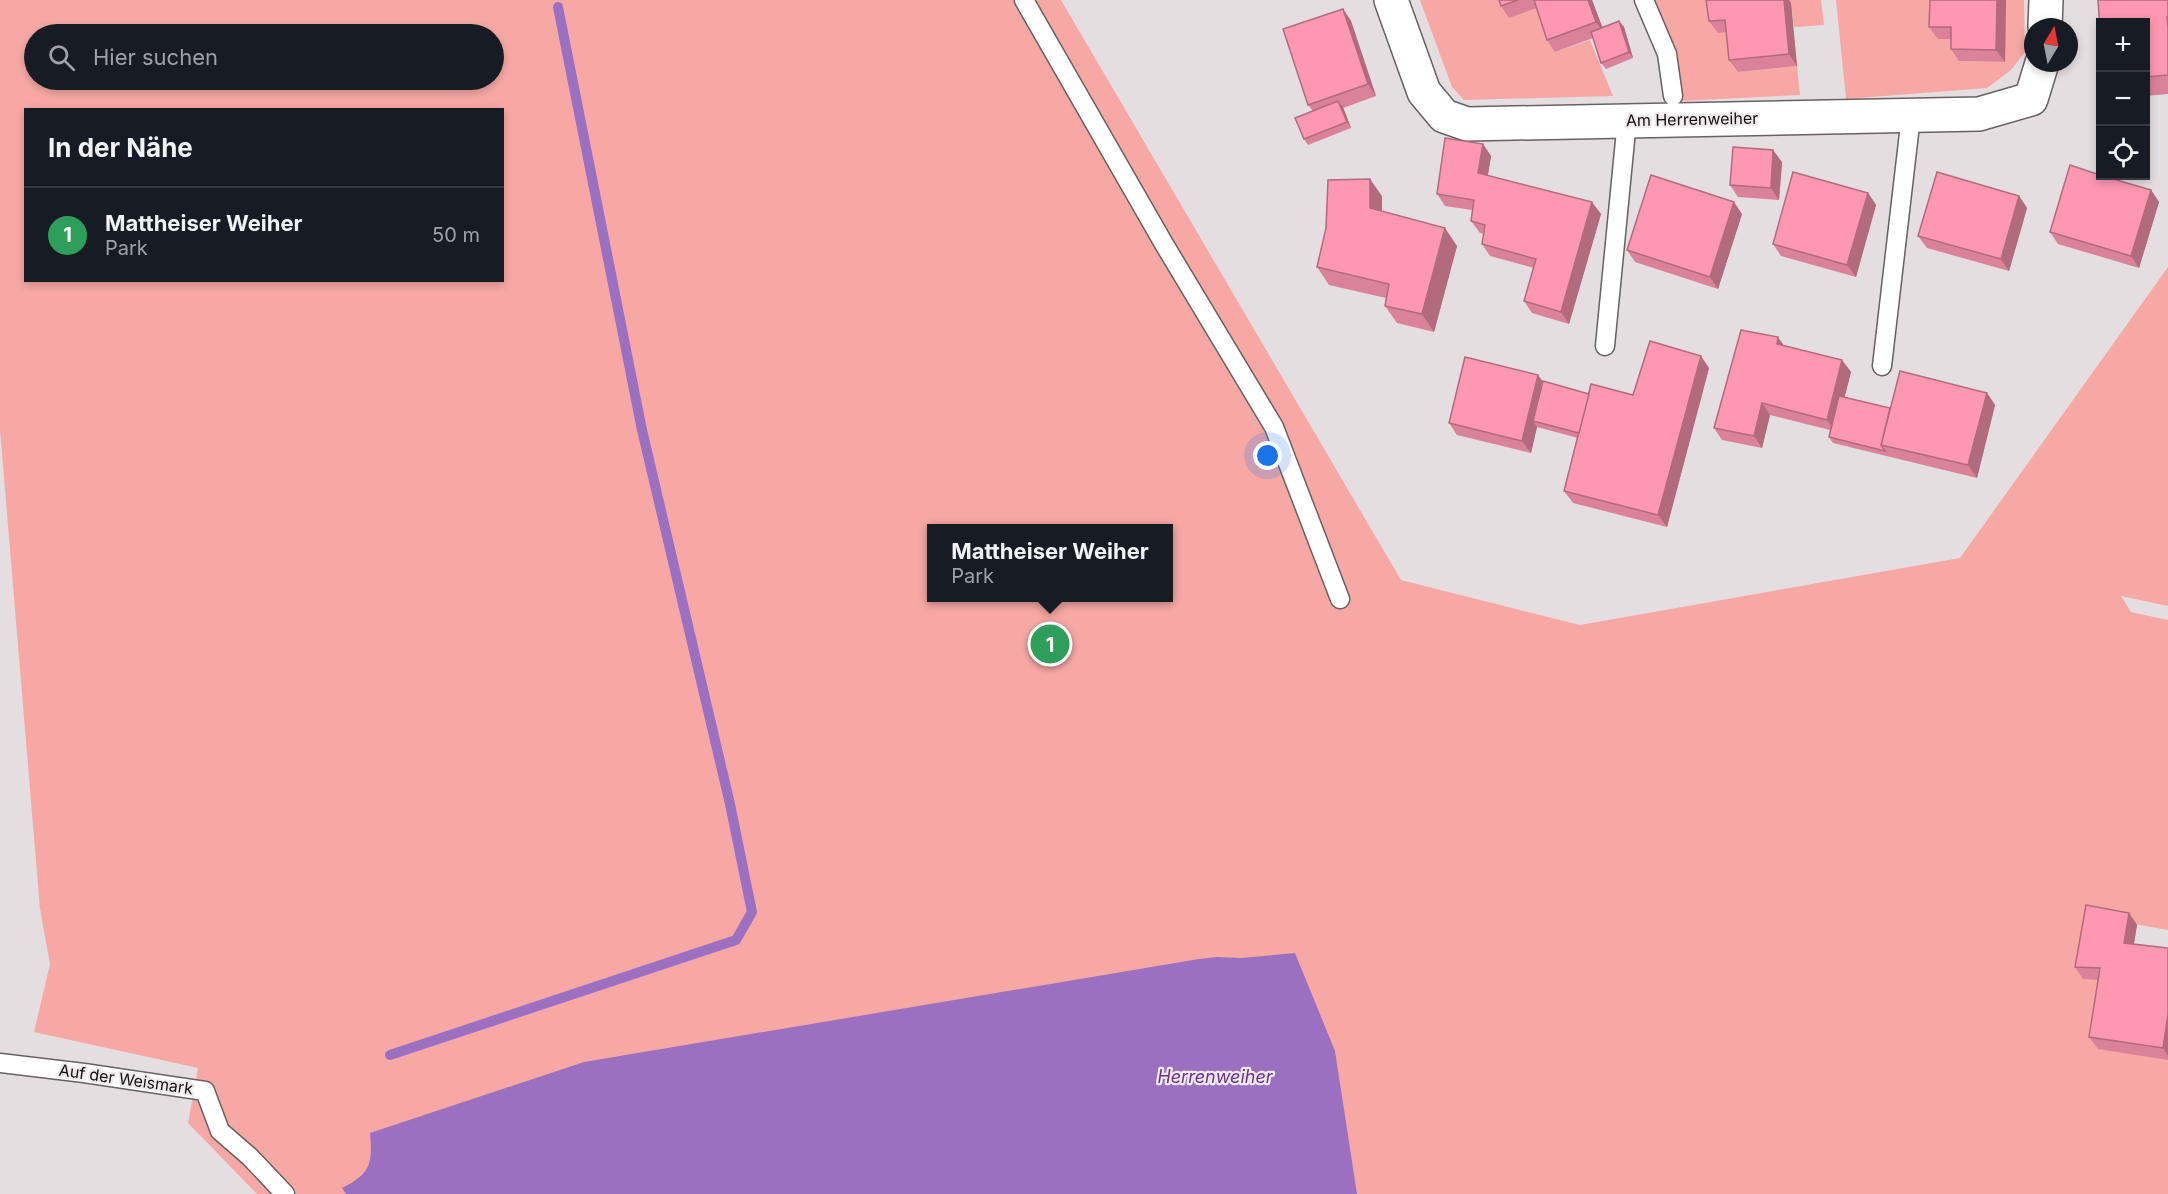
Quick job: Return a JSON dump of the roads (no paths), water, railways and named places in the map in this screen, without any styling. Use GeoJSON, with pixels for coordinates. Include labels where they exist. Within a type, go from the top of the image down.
{"type":"FeatureCollection","features":[{"type":"Feature","properties":{"kind":"street","name":"Am Herrenweiher"},"geometry":{"type":"LineString","coordinates":[[1391,0],[1424,92],[1444,116],[1467,124],[1985,113],[2031,99],[2039,72]]}},
{"type":"Feature","properties":{"kind":"street"},"geometry":{"type":"LineString","coordinates":[[2045,18],[2046,0]]}},
{"type":"Feature","properties":{"kind":"lane"},"geometry":{"type":"LineString","coordinates":[[1024,0],[1164,244],[1274,427],[1340,599]]}},
{"type":"Feature","properties":{"kind":"lane"},"geometry":{"type":"LineString","coordinates":[[1644,0],[1667,54],[1673,96]]}},
{"type":"Feature","properties":{"kind":"lane"},"geometry":{"type":"LineString","coordinates":[[1882,366],[1911,116]]}},
{"type":"Feature","properties":{"kind":"lane"},"geometry":{"type":"LineString","coordinates":[[1605,346],[1628,120]]}},
{"type":"Feature","properties":{"kind":"lane","name":"Auf der Weismark"},"geometry":{"type":"LineString","coordinates":[[0,1063],[84,1072],[205,1091],[220,1131],[250,1157],[285,1194]]}},
{"type":"Feature","properties":{"kind":"water","name":"Herrenweiher"},"geometry":{"type":"Polygon","coordinates":[[[1295,953],[1335,1051],[1357,1194],[346,1194],[342,1188],[359,1178],[368,1167],[371,1153],[370,1133],[584,1062],[1199,959],[1295,953]]]}},
{"type":"Feature","properties":{"kind":"waterway"},"geometry":{"type":"LineString","coordinates":[[390,1055],[736,940],[752,912],[730,804],[642,430],[558,7]]}},
{"type":"Feature","properties":{"kind":"place","name":"Mattheiser Weiher"},"geometry":{"type":"Point","coordinates":[1050,644]}}]}
